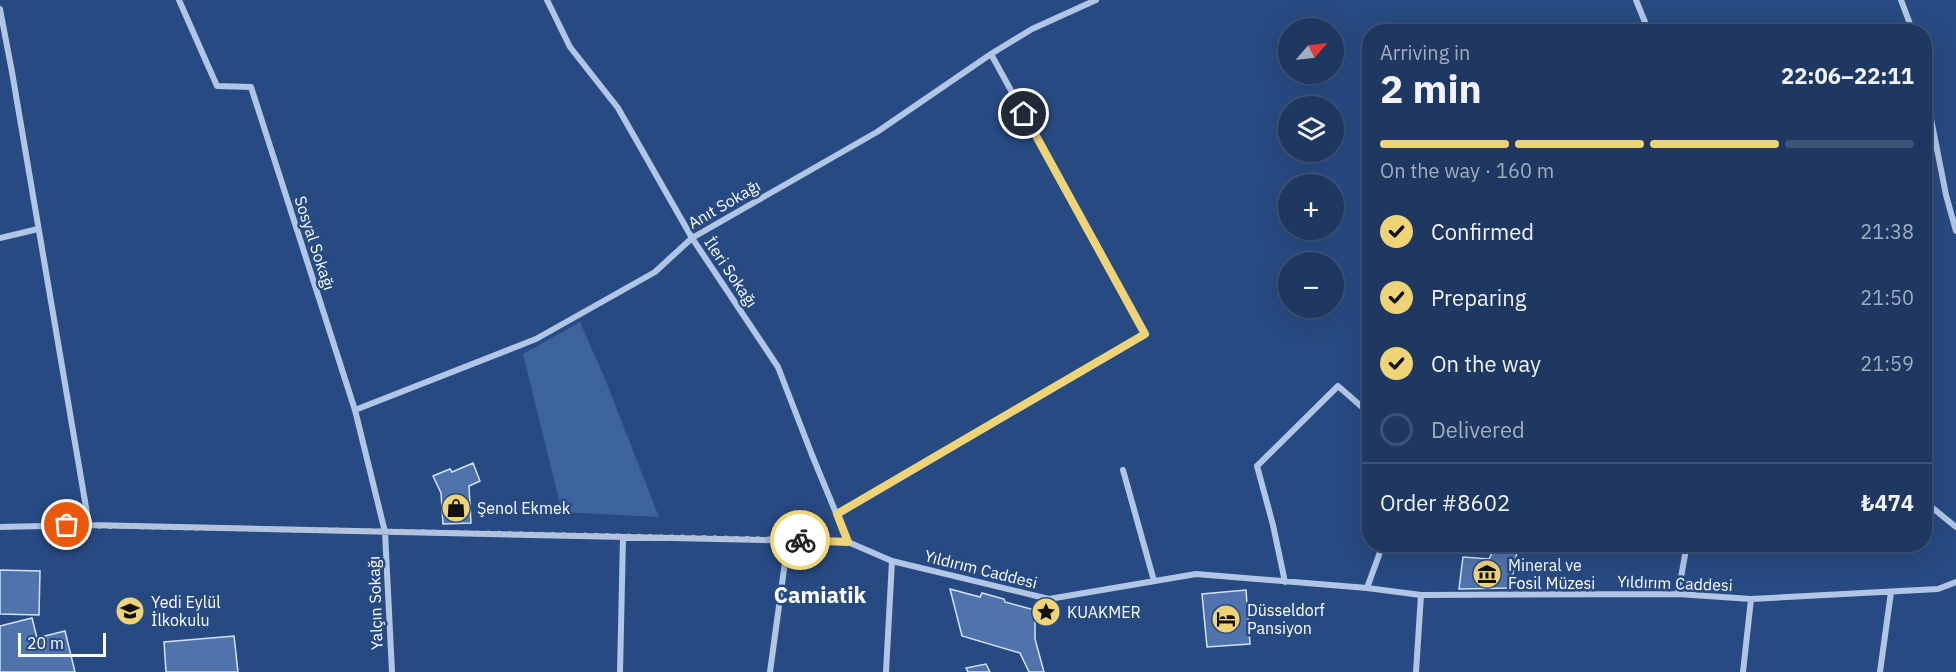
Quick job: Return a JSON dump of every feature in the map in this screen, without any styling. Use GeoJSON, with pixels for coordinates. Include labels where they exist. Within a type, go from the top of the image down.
{"type":"FeatureCollection","features":[{"type":"Feature","properties":{"kind":"street","name":"Sosyal Sokağı"},"geometry":{"type":"LineString","coordinates":[[179,0],[217,86],[251,87],[355,410],[386,532]]}},
{"type":"Feature","properties":{"kind":"street","name":"İleri Sokağı"},"geometry":{"type":"LineString","coordinates":[[547,0],[570,47],[618,108],[692,238],[778,367],[848,542]]}},
{"type":"Feature","properties":{"kind":"street","name":"Anıt Sokağı"},"geometry":{"type":"LineString","coordinates":[[355,410],[536,339],[655,272],[692,238],[877,132],[991,54],[1032,29],[1096,0]]}},
{"type":"Feature","properties":{"kind":"street"},"geometry":{"type":"LineString","coordinates":[[1636,0],[1646,24]]}},
{"type":"Feature","properties":{"kind":"street"},"geometry":{"type":"LineString","coordinates":[[1901,0],[1910,24]]}},
{"type":"Feature","properties":{"kind":"street"},"geometry":{"type":"LineString","coordinates":[[0,9],[89,525]]}},
{"type":"Feature","properties":{"kind":"street"},"geometry":{"type":"LineString","coordinates":[[837,514],[1145,334],[991,54]]}},
{"type":"Feature","properties":{"kind":"street"},"geometry":{"type":"LineString","coordinates":[[1932,124],[1946,195],[1956,231]]}},
{"type":"Feature","properties":{"kind":"street"},"geometry":{"type":"LineString","coordinates":[[0,238],[38,229]]}},
{"type":"Feature","properties":{"kind":"street"},"geometry":{"type":"LineString","coordinates":[[1285,582],[1257,466],[1338,386],[1362,407]]}},
{"type":"Feature","properties":{"kind":"street"},"geometry":{"type":"LineString","coordinates":[[1123,470],[1155,581]]}},
{"type":"Feature","properties":{"kind":"street"},"geometry":{"type":"LineString","coordinates":[[1932,508],[1956,527]]}},
{"type":"Feature","properties":{"kind":"street","name":"Yıldırım Caddesi"},"geometry":{"type":"LineString","coordinates":[[0,527],[89,525],[848,542],[892,561],[1049,599],[1196,574],[1367,588],[1421,595],[1678,594],[1751,599],[1938,589],[1956,582]]}},
{"type":"Feature","properties":{"kind":"street","name":"Yalçın Sokağı"},"geometry":{"type":"LineString","coordinates":[[386,532],[392,672]]}},
{"type":"Feature","properties":{"kind":"street"},"geometry":{"type":"LineString","coordinates":[[620,672],[623,537]]}},
{"type":"Feature","properties":{"kind":"street"},"geometry":{"type":"LineString","coordinates":[[770,672],[788,540]]}},
{"type":"Feature","properties":{"kind":"street"},"geometry":{"type":"LineString","coordinates":[[1367,588],[1380,552]]}},
{"type":"Feature","properties":{"kind":"street"},"geometry":{"type":"LineString","coordinates":[[1678,594],[1686,552]]}},
{"type":"Feature","properties":{"kind":"street"},"geometry":{"type":"LineString","coordinates":[[886,672],[892,561]]}},
{"type":"Feature","properties":{"kind":"street"},"geometry":{"type":"LineString","coordinates":[[1880,672],[1891,592]]}},
{"type":"Feature","properties":{"kind":"street"},"geometry":{"type":"LineString","coordinates":[[1416,672],[1421,595]]}},
{"type":"Feature","properties":{"kind":"street"},"geometry":{"type":"LineString","coordinates":[[1743,672],[1751,599]]}},
{"type":"Feature","properties":{"kind":"shaded area"},"geometry":{"type":"Polygon","coordinates":[[[580,322],[659,517],[562,512],[523,354],[580,322]]]}},
{"type":"Feature","properties":{"kind":"building","name":"Şenol Ekmek"},"geometry":{"type":"Polygon","coordinates":[[[473,463],[480,481],[469,486],[471,523],[443,524],[441,493],[433,476],[450,469],[452,472],[473,463]]]}},
{"type":"Feature","properties":{"kind":"building","name":"Mineral ve Fosil Müzesi"},"geometry":{"type":"Polygon","coordinates":[[[1492,552],[1517,552],[1510,588],[1459,589],[1463,557],[1489,559],[1492,552]]]}},
{"type":"Feature","properties":{"kind":"building"},"geometry":{"type":"Polygon","coordinates":[[[0,570],[40,571],[39,615],[0,614],[0,570]]]}},
{"type":"Feature","properties":{"kind":"building"},"geometry":{"type":"Polygon","coordinates":[[[950,589],[980,597],[982,593],[1035,610],[1035,639],[1044,672],[1029,672],[1020,653],[962,636],[950,589]]]}},
{"type":"Feature","properties":{"kind":"building","name":"Düsseldorf Pansiyon"},"geometry":{"type":"Polygon","coordinates":[[[1246,590],[1250,644],[1207,647],[1202,594],[1246,590]]]}},
{"type":"Feature","properties":{"kind":"building"},"geometry":{"type":"Polygon","coordinates":[[[32,618],[37,638],[65,631],[75,672],[0,672],[0,626],[32,618]]]}},
{"type":"Feature","properties":{"kind":"building"},"geometry":{"type":"Polygon","coordinates":[[[234,636],[238,672],[166,672],[164,642],[234,636]]]}},
{"type":"Feature","properties":{"kind":"building"},"geometry":{"type":"Polygon","coordinates":[[[986,664],[990,672],[968,672],[966,668],[986,664]]]}},
{"type":"Feature","properties":{"kind":"way so far"},"geometry":{"type":"LineString","coordinates":[[67,525],[800,540]]}},
{"type":"Feature","properties":{"kind":"place","name":"Şenol Ekmek"},"geometry":{"type":"Point","coordinates":[456,508]}},
{"type":"Feature","properties":{"kind":"place","name":"Mineral ve Fosil Müzesi"},"geometry":{"type":"Point","coordinates":[1487,574]}},
{"type":"Feature","properties":{"kind":"place","name":"Yedi Eylül İlkokulu"},"geometry":{"type":"Point","coordinates":[130,611]}},
{"type":"Feature","properties":{"kind":"place","name":"KUAKMER"},"geometry":{"type":"Point","coordinates":[1046,612]}},
{"type":"Feature","properties":{"kind":"place","name":"Düsseldorf Pansiyon"},"geometry":{"type":"Point","coordinates":[1226,619]}},
{"type":"Feature","properties":{"kind":"district","name":"Camiatik"},"geometry":{"type":"Point","coordinates":[820,594]}},
{"type":"Feature","properties":{"kind":"route"},"geometry":{"type":"LineString","coordinates":[[800,540],[848,542],[837,514],[1145,334],[1024,114]]}}]}
